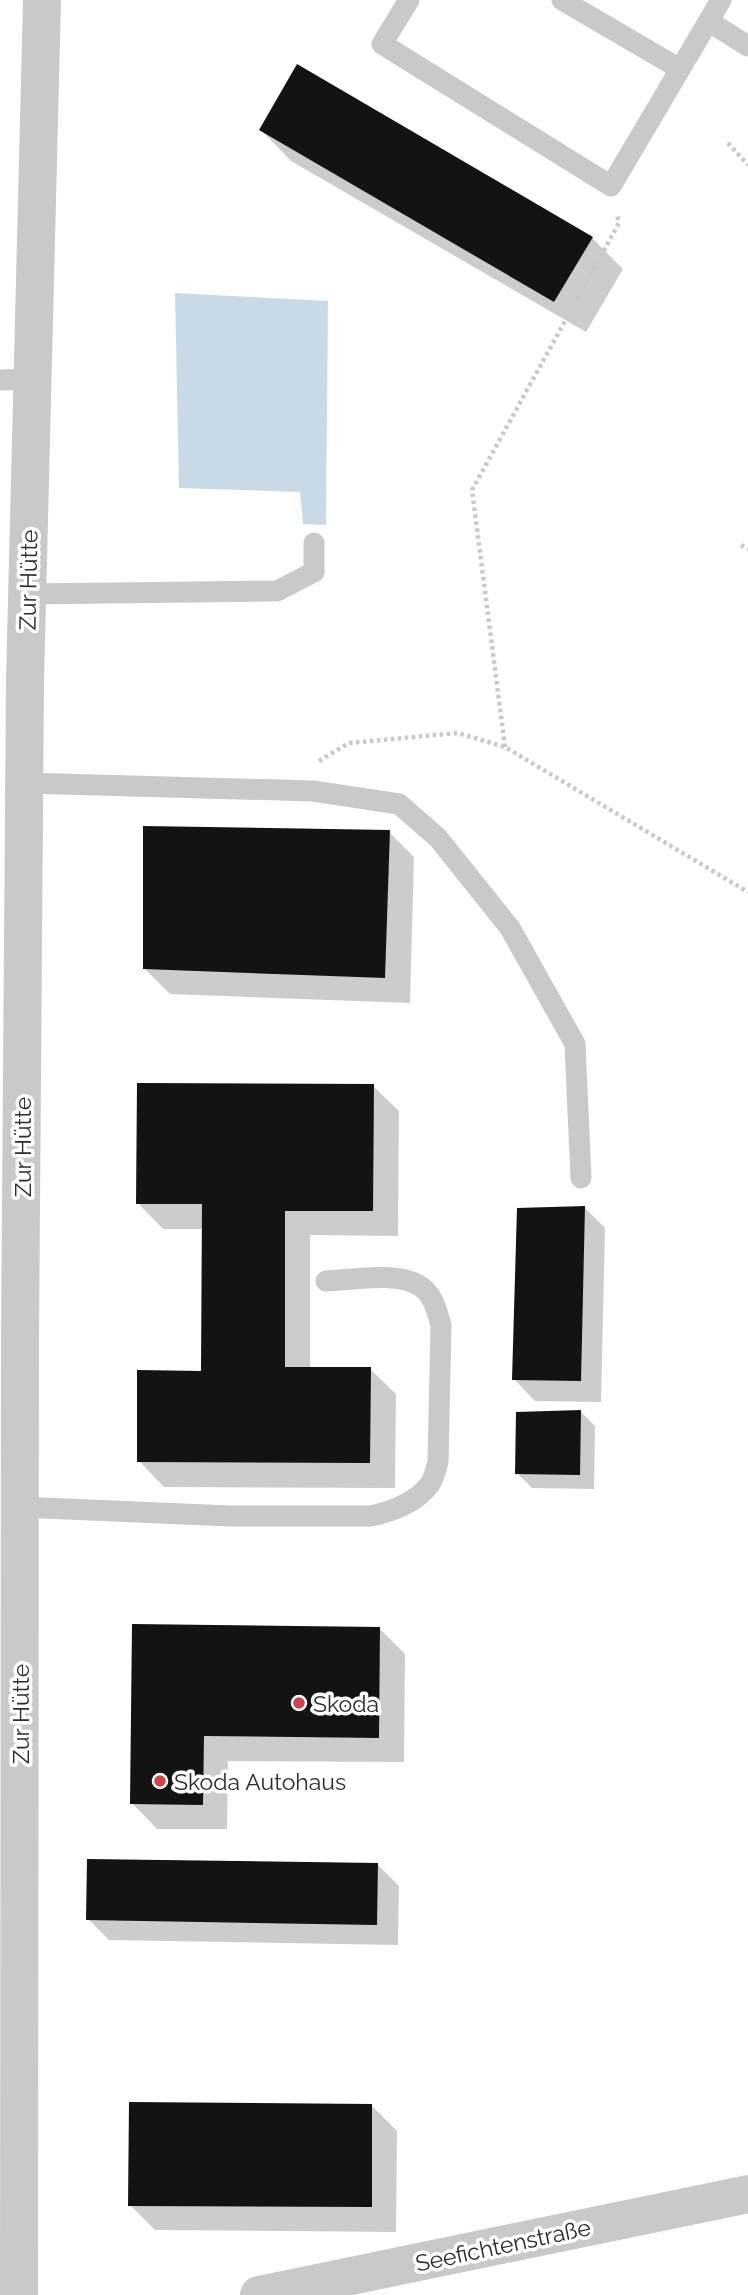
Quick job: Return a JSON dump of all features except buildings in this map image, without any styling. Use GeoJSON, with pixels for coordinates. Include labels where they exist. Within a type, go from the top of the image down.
{"type":"FeatureCollection","features":[{"type":"Feature","properties":{"kind":"street","name":"Zur Hütte"},"geometry":{"type":"LineString","coordinates":[[19,2295],[10,1948],[10,1655],[20,1507],[11,1160],[24,783],[13,680],[27,594],[16,380],[42,0]]}},
{"type":"Feature","properties":{"kind":"street","name":"Seefichtenstraße"},"geometry":{"type":"LineString","coordinates":[[259,2295],[748,2194]]}},
{"type":"Feature","properties":{"kind":"lane"},"geometry":{"type":"LineString","coordinates":[[409,0],[382,44],[611,186],[721,0]]}},
{"type":"Feature","properties":{"kind":"lane"},"geometry":{"type":"LineString","coordinates":[[562,0],[680,69]]}},
{"type":"Feature","properties":{"kind":"lane"},"geometry":{"type":"LineString","coordinates":[[708,21],[748,46]]}},
{"type":"Feature","properties":{"kind":"lane"},"geometry":{"type":"LineString","coordinates":[[27,594],[277,591],[313,572],[314,542]]}},
{"type":"Feature","properties":{"kind":"lane"},"geometry":{"type":"LineString","coordinates":[[24,783],[313,791],[399,804],[438,838],[510,928],[575,1044],[581,1178]]}},
{"type":"Feature","properties":{"kind":"lane"},"geometry":{"type":"LineString","coordinates":[[20,1507],[230,1516],[371,1516],[392,1511],[413,1500],[431,1483],[438,1462],[441,1325],[435,1304],[422,1287],[401,1277],[326,1281]]}},
{"type":"Feature","properties":{"kind":"path"},"geometry":{"type":"LineString","coordinates":[[728,143],[748,165]]}},
{"type":"Feature","properties":{"kind":"path"},"geometry":{"type":"LineString","coordinates":[[505,747],[472,490],[619,223],[611,186]]}},
{"type":"Feature","properties":{"kind":"path"},"geometry":{"type":"LineString","coordinates":[[741,545],[748,549]]}},
{"type":"Feature","properties":{"kind":"path"},"geometry":{"type":"LineString","coordinates":[[274,790],[349,743],[458,733],[505,747],[748,892]]}},
{"type":"Feature","properties":{"kind":"water"},"geometry":{"type":"Polygon","coordinates":[[[175,293],[328,301],[326,525],[303,524],[300,492],[179,488],[175,293]]]}},
{"type":"Feature","properties":{"kind":"place","name":"Skoda"},"geometry":{"type":"Point","coordinates":[299,1703]}},
{"type":"Feature","properties":{"kind":"place","name":"Skoda Autohaus"},"geometry":{"type":"Point","coordinates":[160,1781]}}]}
